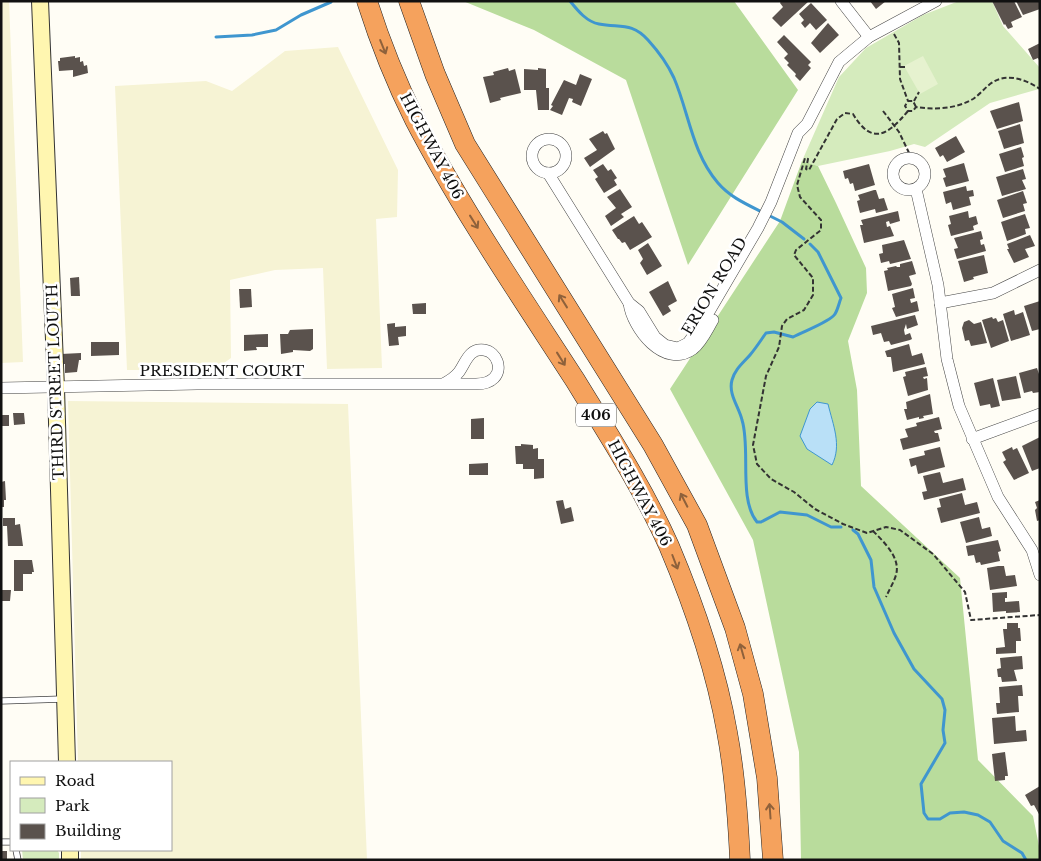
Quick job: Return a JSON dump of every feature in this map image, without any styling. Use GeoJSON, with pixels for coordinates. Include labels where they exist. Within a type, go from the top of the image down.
{"type":"FeatureCollection","features":[{"type":"Feature","properties":{"kind":"highway","name":"HIGHWAY 406"},"geometry":{"type":"LineString","coordinates":[[367,1],[381,43],[398,84],[445,176],[613,442],[643,493],[669,546],[698,623],[715,678],[727,731],[737,798],[740,860]]}},
{"type":"Feature","properties":{"kind":"highway","name":"HIGHWAY 406"},"geometry":{"type":"LineString","coordinates":[[409,1],[435,74],[464,144],[654,445],[697,526],[735,628],[759,722],[767,778],[773,860]]}},
{"type":"Feature","properties":{"kind":"street","name":"THIRD STREET LOUTH"},"geometry":{"type":"LineString","coordinates":[[40,1],[56,388],[67,761]]}},
{"type":"Feature","properties":{"kind":"street"},"geometry":{"type":"LineString","coordinates":[[841,1],[869,38]]}},
{"type":"Feature","properties":{"kind":"street","name":"ERION ROAD"},"geometry":{"type":"LineString","coordinates":[[548,173],[629,303],[630,314],[649,341],[657,349],[666,353],[677,355],[691,350],[700,343],[774,204],[798,133],[807,124],[839,62],[869,38],[936,1]]}},
{"type":"Feature","properties":{"kind":"street"},"geometry":{"type":"LineString","coordinates":[[911,157],[921,162],[926,171],[924,182],[916,189],[910,190],[896,184],[893,173],[896,163],[911,157]]}},
{"type":"Feature","properties":{"kind":"street"},"geometry":{"type":"LineString","coordinates":[[916,189],[938,285],[947,359],[959,406],[998,497],[1036,550],[1040,575]]}},
{"type":"Feature","properties":{"kind":"street"},"geometry":{"type":"LineString","coordinates":[[940,303],[992,293],[1040,270]]}},
{"type":"Feature","properties":{"kind":"street","name":"PRESIDENT COURT"},"geometry":{"type":"LineString","coordinates":[[1,388],[187,384],[443,384],[476,384],[486,383],[495,378],[497,374],[497,359],[486,350],[474,351],[455,376],[443,384]]}},
{"type":"Feature","properties":{"kind":"street"},"geometry":{"type":"LineString","coordinates":[[972,439],[1040,414]]}},
{"type":"Feature","properties":{"kind":"lane"},"geometry":{"type":"LineString","coordinates":[[1,701],[65,699]]}},
{"type":"Feature","properties":{"kind":"path"},"geometry":{"type":"LineString","coordinates":[[890,26],[899,43],[900,78],[908,101],[905,106],[908,111]]}},
{"type":"Feature","properties":{"kind":"path"},"geometry":{"type":"LineString","coordinates":[[900,67],[907,67]]}},
{"type":"Feature","properties":{"kind":"path"},"geometry":{"type":"LineString","coordinates":[[1040,89],[1020,78],[1004,78],[992,82],[972,99],[947,108],[916,108],[913,111],[908,111],[895,126],[882,133],[870,133],[860,126],[853,114],[845,113],[837,119],[809,170],[806,169],[808,159],[805,158],[797,185],[800,197],[821,220],[820,230],[796,250],[794,255],[813,278],[814,295],[804,310],[787,319],[782,326],[779,347],[766,376],[753,445],[757,464],[771,479],[794,492],[815,509],[867,533],[886,527],[900,530],[932,554],[965,592],[971,620],[1040,615]]}},
{"type":"Feature","properties":{"kind":"path"},"geometry":{"type":"LineString","coordinates":[[913,101],[919,92]]}},
{"type":"Feature","properties":{"kind":"path"},"geometry":{"type":"LineString","coordinates":[[908,101],[913,101]]}},
{"type":"Feature","properties":{"kind":"path"},"geometry":{"type":"LineString","coordinates":[[913,101],[916,108]]}},
{"type":"Feature","properties":{"kind":"path"},"geometry":{"type":"LineString","coordinates":[[883,111],[895,126],[911,157]]}},
{"type":"Feature","properties":{"kind":"path"},"geometry":{"type":"LineString","coordinates":[[874,531],[895,558],[897,573],[886,597]]}},
{"type":"Feature","properties":{"kind":"shaded area"},"geometry":{"type":"Polygon","coordinates":[[[1,1],[9,1],[23,362],[1,363],[1,1]]]}},
{"type":"Feature","properties":{"kind":"shaded area"},"geometry":{"type":"Polygon","coordinates":[[[338,47],[398,170],[397,217],[376,219],[382,368],[327,369],[323,268],[275,270],[230,280],[231,358],[214,370],[127,370],[115,86],[206,81],[232,91],[285,51],[338,47]]]}},
{"type":"Feature","properties":{"kind":"shaded area"},"geometry":{"type":"Polygon","coordinates":[[[68,401],[348,404],[367,860],[81,860],[81,851],[172,851],[172,761],[78,761],[68,401]]]}},
{"type":"Feature","properties":{"kind":"green space"},"geometry":{"type":"Polygon","coordinates":[[[463,1],[734,1],[798,90],[688,265],[626,80],[534,30],[463,1]]]}},
{"type":"Feature","properties":{"kind":"green space"},"geometry":{"type":"Polygon","coordinates":[[[959,1],[992,1],[1003,26],[1040,68],[1039,89],[990,103],[925,147],[914,144],[818,166],[802,161],[839,77],[866,48],[923,15],[959,1]]]}},
{"type":"Feature","properties":{"kind":"green space"},"geometry":{"type":"Polygon","coordinates":[[[923,56],[938,84],[920,94],[904,66],[923,56]]]}},
{"type":"Feature","properties":{"kind":"green space"},"geometry":{"type":"Polygon","coordinates":[[[802,161],[818,166],[866,268],[867,293],[848,341],[857,390],[861,486],[960,578],[978,760],[1033,816],[1040,860],[801,860],[799,752],[753,540],[670,389],[780,221],[802,161]]]}},
{"type":"Feature","properties":{"kind":"green space"},"geometry":{"type":"Polygon","coordinates":[[[22,851],[58,851],[59,853],[59,860],[23,860],[22,851]]]}},
{"type":"Feature","properties":{"kind":"water"},"geometry":{"type":"Polygon","coordinates":[[[817,402],[828,404],[834,427],[836,450],[832,465],[807,449],[800,436],[810,409],[817,402]]]}},
{"type":"Feature","properties":{"kind":"building"},"geometry":{"type":"Polygon","coordinates":[[[781,1],[809,1],[781,27],[772,18],[783,7],[780,3],[781,1]]]}},
{"type":"Feature","properties":{"kind":"building"},"geometry":{"type":"Polygon","coordinates":[[[870,1],[886,1],[876,9],[870,1]]]}},
{"type":"Feature","properties":{"kind":"building"},"geometry":{"type":"Polygon","coordinates":[[[992,1],[1014,1],[1022,17],[1011,22],[1013,27],[1008,29],[992,1]]]}},
{"type":"Feature","properties":{"kind":"building"},"geometry":{"type":"Polygon","coordinates":[[[1016,1],[1039,1],[1040,9],[1023,15],[1016,1]]]}},
{"type":"Feature","properties":{"kind":"building"},"geometry":{"type":"Polygon","coordinates":[[[811,3],[827,20],[816,30],[810,23],[805,28],[801,23],[804,20],[799,14],[811,3]]]}},
{"type":"Feature","properties":{"kind":"building"},"geometry":{"type":"Polygon","coordinates":[[[828,23],[839,35],[820,53],[811,43],[828,23]]]}},
{"type":"Feature","properties":{"kind":"building"},"geometry":{"type":"Polygon","coordinates":[[[784,35],[811,62],[808,65],[811,68],[800,81],[787,65],[789,63],[784,58],[788,54],[777,42],[784,35]]]}},
{"type":"Feature","properties":{"kind":"building"},"geometry":{"type":"Polygon","coordinates":[[[1040,43],[1040,62],[1038,58],[1033,60],[1028,49],[1040,43]]]}},
{"type":"Feature","properties":{"kind":"building"},"geometry":{"type":"Polygon","coordinates":[[[75,56],[75,58],[80,57],[80,62],[83,61],[84,66],[87,65],[88,73],[73,77],[73,70],[59,71],[58,61],[60,61],[60,58],[75,56]]]}},
{"type":"Feature","properties":{"kind":"building"},"geometry":{"type":"Polygon","coordinates":[[[508,68],[509,71],[515,69],[521,93],[500,98],[501,100],[490,103],[483,77],[494,75],[493,72],[508,68]]]}},
{"type":"Feature","properties":{"kind":"building"},"geometry":{"type":"Polygon","coordinates":[[[538,68],[546,69],[546,88],[549,88],[549,110],[538,110],[536,90],[524,90],[524,69],[538,70],[538,68]]]}},
{"type":"Feature","properties":{"kind":"building"},"geometry":{"type":"Polygon","coordinates":[[[580,74],[592,79],[581,106],[572,102],[573,99],[569,98],[562,115],[550,110],[564,80],[576,85],[580,74]]]}},
{"type":"Feature","properties":{"kind":"building"},"geometry":{"type":"Polygon","coordinates":[[[1019,102],[1023,121],[997,129],[990,111],[1019,102]]]}},
{"type":"Feature","properties":{"kind":"building"},"geometry":{"type":"Polygon","coordinates":[[[1020,124],[1024,143],[1004,149],[998,131],[1020,124]]]}},
{"type":"Feature","properties":{"kind":"building"},"geometry":{"type":"Polygon","coordinates":[[[603,131],[605,134],[607,133],[615,149],[590,167],[584,158],[597,150],[589,139],[603,131]]]}},
{"type":"Feature","properties":{"kind":"building"},"geometry":{"type":"Polygon","coordinates":[[[956,136],[965,152],[947,162],[943,155],[940,157],[935,148],[956,136]]]}},
{"type":"Feature","properties":{"kind":"building"},"geometry":{"type":"Polygon","coordinates":[[[1021,147],[1024,166],[1005,172],[999,154],[1021,147]]]}},
{"type":"Feature","properties":{"kind":"building"},"geometry":{"type":"Polygon","coordinates":[[[964,163],[969,181],[946,187],[943,178],[946,177],[943,169],[964,163]]]}},
{"type":"Feature","properties":{"kind":"building"},"geometry":{"type":"Polygon","coordinates":[[[603,164],[608,171],[611,169],[617,178],[614,180],[617,185],[604,193],[595,179],[598,177],[593,170],[603,164]]]}},
{"type":"Feature","properties":{"kind":"building"},"geometry":{"type":"Polygon","coordinates":[[[869,164],[875,185],[855,191],[853,183],[850,184],[848,178],[845,179],[843,171],[869,164]]]}},
{"type":"Feature","properties":{"kind":"building"},"geometry":{"type":"Polygon","coordinates":[[[1023,169],[1026,179],[1022,180],[1026,189],[1002,196],[996,177],[1023,169]]]}},
{"type":"Feature","properties":{"kind":"building"},"geometry":{"type":"Polygon","coordinates":[[[966,186],[967,191],[973,190],[974,196],[969,197],[971,205],[953,210],[951,202],[946,204],[943,192],[966,186]]]}},
{"type":"Feature","properties":{"kind":"building"},"geometry":{"type":"Polygon","coordinates":[[[620,189],[632,207],[621,214],[624,217],[611,226],[605,216],[616,208],[607,197],[620,189]]]}},
{"type":"Feature","properties":{"kind":"building"},"geometry":{"type":"Polygon","coordinates":[[[876,190],[879,199],[884,198],[888,210],[876,213],[875,209],[860,213],[857,201],[860,200],[858,195],[876,190]]]}},
{"type":"Feature","properties":{"kind":"building"},"geometry":{"type":"Polygon","coordinates":[[[1023,191],[1027,203],[1023,204],[1025,211],[1003,218],[997,200],[1023,191]]]}},
{"type":"Feature","properties":{"kind":"building"},"geometry":{"type":"Polygon","coordinates":[[[898,211],[900,221],[890,224],[889,221],[886,222],[887,227],[890,226],[894,236],[864,243],[860,225],[863,225],[861,220],[898,211]]]}},
{"type":"Feature","properties":{"kind":"building"},"geometry":{"type":"Polygon","coordinates":[[[968,211],[969,218],[976,216],[978,224],[973,226],[974,230],[951,236],[948,225],[951,224],[949,216],[968,211]]]}},
{"type":"Feature","properties":{"kind":"building"},"geometry":{"type":"Polygon","coordinates":[[[1025,214],[1030,228],[1025,229],[1026,234],[1007,241],[1001,222],[1025,214]]]}},
{"type":"Feature","properties":{"kind":"building"},"geometry":{"type":"Polygon","coordinates":[[[634,216],[639,224],[642,222],[652,237],[630,250],[625,242],[622,243],[612,230],[634,216]]]}},
{"type":"Feature","properties":{"kind":"building"},"geometry":{"type":"Polygon","coordinates":[[[981,231],[983,239],[980,240],[981,245],[984,244],[986,251],[957,259],[954,249],[958,248],[954,238],[981,231]]]}},
{"type":"Feature","properties":{"kind":"building"},"geometry":{"type":"Polygon","coordinates":[[[1030,235],[1035,246],[1025,249],[1029,257],[1014,263],[1007,249],[1009,249],[1007,244],[1030,235]]]}},
{"type":"Feature","properties":{"kind":"building"},"geometry":{"type":"Polygon","coordinates":[[[904,240],[911,259],[890,264],[889,261],[881,263],[879,254],[883,253],[882,245],[904,240]]]}},
{"type":"Feature","properties":{"kind":"building"},"geometry":{"type":"Polygon","coordinates":[[[648,243],[662,266],[647,275],[640,263],[643,259],[638,250],[648,243]]]}},
{"type":"Feature","properties":{"kind":"building"},"geometry":{"type":"Polygon","coordinates":[[[984,255],[988,273],[973,277],[974,279],[964,282],[958,261],[984,255]]]}},
{"type":"Feature","properties":{"kind":"building"},"geometry":{"type":"Polygon","coordinates":[[[912,261],[916,274],[909,276],[911,286],[888,291],[884,271],[888,270],[887,268],[900,267],[900,264],[912,261]]]}},
{"type":"Feature","properties":{"kind":"building"},"geometry":{"type":"Polygon","coordinates":[[[79,277],[80,296],[71,296],[70,278],[79,277]]]}},
{"type":"Feature","properties":{"kind":"building"},"geometry":{"type":"Polygon","coordinates":[[[668,281],[677,301],[668,306],[671,311],[663,316],[649,292],[668,281]]]}},
{"type":"Feature","properties":{"kind":"building"},"geometry":{"type":"Polygon","coordinates":[[[913,288],[915,298],[910,299],[911,303],[917,301],[919,311],[896,317],[892,308],[895,307],[892,294],[913,288]]]}},
{"type":"Feature","properties":{"kind":"building"},"geometry":{"type":"Polygon","coordinates":[[[239,289],[251,289],[252,307],[240,308],[239,289]]]}},
{"type":"Feature","properties":{"kind":"building"},"geometry":{"type":"Polygon","coordinates":[[[1040,301],[1040,329],[1032,331],[1024,306],[1040,301]]]}},
{"type":"Feature","properties":{"kind":"building"},"geometry":{"type":"Polygon","coordinates":[[[426,303],[426,314],[413,314],[412,304],[426,303]]]}},
{"type":"Feature","properties":{"kind":"building"},"geometry":{"type":"Polygon","coordinates":[[[1014,310],[1015,315],[1023,312],[1030,335],[1011,341],[1003,314],[1014,310]]]}},
{"type":"Feature","properties":{"kind":"building"},"geometry":{"type":"Polygon","coordinates":[[[915,315],[918,325],[907,329],[906,324],[904,330],[905,335],[910,333],[912,339],[910,340],[891,345],[889,341],[884,342],[881,333],[873,335],[871,326],[915,315]]]}},
{"type":"Feature","properties":{"kind":"building"},"geometry":{"type":"Polygon","coordinates":[[[992,317],[993,319],[996,318],[998,322],[1003,320],[1009,341],[991,348],[982,320],[992,317]]]}},
{"type":"Feature","properties":{"kind":"building"},"geometry":{"type":"Polygon","coordinates":[[[969,320],[974,324],[981,322],[987,343],[971,346],[969,340],[965,341],[962,328],[964,322],[969,320]]]}},
{"type":"Feature","properties":{"kind":"building"},"geometry":{"type":"Polygon","coordinates":[[[395,323],[395,327],[406,326],[406,336],[398,337],[399,345],[389,346],[387,324],[395,323]]]}},
{"type":"Feature","properties":{"kind":"building"},"geometry":{"type":"Polygon","coordinates":[[[313,329],[313,349],[310,351],[293,350],[293,352],[281,354],[280,334],[288,334],[290,330],[313,329]]]}},
{"type":"Feature","properties":{"kind":"building"},"geometry":{"type":"Polygon","coordinates":[[[268,334],[268,347],[256,347],[257,350],[244,351],[244,335],[268,334]]]}},
{"type":"Feature","properties":{"kind":"building"},"geometry":{"type":"Polygon","coordinates":[[[91,342],[119,342],[119,355],[91,356],[91,342]]]}},
{"type":"Feature","properties":{"kind":"building"},"geometry":{"type":"Polygon","coordinates":[[[909,344],[912,356],[922,353],[925,364],[893,372],[891,357],[887,357],[885,351],[909,344]]]}},
{"type":"Feature","properties":{"kind":"building"},"geometry":{"type":"Polygon","coordinates":[[[81,353],[77,372],[65,373],[65,364],[62,364],[61,354],[81,353]]]}},
{"type":"Feature","properties":{"kind":"building"},"geometry":{"type":"Polygon","coordinates":[[[926,367],[928,376],[923,377],[924,379],[927,378],[928,390],[908,396],[903,377],[906,376],[905,372],[926,367]]]}},
{"type":"Feature","properties":{"kind":"building"},"geometry":{"type":"Polygon","coordinates":[[[1037,368],[1040,377],[1040,392],[1024,393],[1019,373],[1037,368]]]}},
{"type":"Feature","properties":{"kind":"building"},"geometry":{"type":"Polygon","coordinates":[[[1016,376],[1021,398],[1002,401],[997,380],[1016,376]]]}},
{"type":"Feature","properties":{"kind":"building"},"geometry":{"type":"Polygon","coordinates":[[[993,378],[1000,406],[991,408],[990,404],[980,406],[974,383],[993,378]]]}},
{"type":"Feature","properties":{"kind":"building"},"geometry":{"type":"Polygon","coordinates":[[[930,394],[933,414],[923,416],[924,418],[919,419],[919,417],[907,420],[904,409],[907,409],[906,402],[930,394]]]}},
{"type":"Feature","properties":{"kind":"building"},"geometry":{"type":"Polygon","coordinates":[[[13,413],[24,413],[25,424],[14,425],[13,413]]]}},
{"type":"Feature","properties":{"kind":"building"},"geometry":{"type":"Polygon","coordinates":[[[1,415],[9,415],[9,426],[1,426],[1,415]]]}},
{"type":"Feature","properties":{"kind":"building"},"geometry":{"type":"Polygon","coordinates":[[[939,417],[942,429],[934,431],[938,433],[940,441],[903,450],[900,439],[908,437],[905,429],[917,426],[916,423],[939,417]]]}},
{"type":"Feature","properties":{"kind":"building"},"geometry":{"type":"Polygon","coordinates":[[[484,418],[484,439],[471,439],[471,419],[484,418]]]}},
{"type":"Feature","properties":{"kind":"building"},"geometry":{"type":"Polygon","coordinates":[[[1040,437],[1040,468],[1032,471],[1022,446],[1040,437]]]}},
{"type":"Feature","properties":{"kind":"building"},"geometry":{"type":"Polygon","coordinates":[[[521,444],[533,445],[533,449],[538,448],[538,459],[544,459],[544,478],[534,479],[534,469],[523,469],[523,464],[516,464],[515,446],[521,446],[521,444]]]}},
{"type":"Feature","properties":{"kind":"building"},"geometry":{"type":"Polygon","coordinates":[[[940,447],[945,467],[918,474],[916,465],[911,467],[909,459],[925,455],[924,451],[940,447]]]}},
{"type":"Feature","properties":{"kind":"building"},"geometry":{"type":"Polygon","coordinates":[[[1012,447],[1013,450],[1017,448],[1029,473],[1014,480],[1003,462],[1006,460],[1002,452],[1012,447]]]}},
{"type":"Feature","properties":{"kind":"building"},"geometry":{"type":"Polygon","coordinates":[[[488,463],[488,475],[469,475],[469,464],[488,463]]]}},
{"type":"Feature","properties":{"kind":"building"},"geometry":{"type":"Polygon","coordinates":[[[940,472],[943,483],[963,478],[966,490],[924,500],[922,492],[927,491],[923,476],[940,472]]]}},
{"type":"Feature","properties":{"kind":"building"},"geometry":{"type":"Polygon","coordinates":[[[5,481],[6,500],[4,500],[4,507],[1,507],[1,482],[5,481]]]}},
{"type":"Feature","properties":{"kind":"building"},"geometry":{"type":"Polygon","coordinates":[[[962,493],[965,505],[977,502],[980,513],[941,523],[937,508],[941,507],[939,499],[962,493]]]}},
{"type":"Feature","properties":{"kind":"building"},"geometry":{"type":"Polygon","coordinates":[[[563,500],[565,509],[571,507],[574,521],[561,524],[556,501],[563,500]]]}},
{"type":"Feature","properties":{"kind":"building"},"geometry":{"type":"Polygon","coordinates":[[[1040,500],[1040,520],[1037,521],[1035,502],[1040,500]]]}},
{"type":"Feature","properties":{"kind":"building"},"geometry":{"type":"Polygon","coordinates":[[[979,517],[982,529],[990,527],[992,536],[966,543],[960,522],[979,517]]]}},
{"type":"Feature","properties":{"kind":"building"},"geometry":{"type":"Polygon","coordinates":[[[3,518],[15,518],[15,525],[20,524],[23,546],[8,546],[7,526],[3,526],[3,518]]]}},
{"type":"Feature","properties":{"kind":"building"},"geometry":{"type":"Polygon","coordinates":[[[998,540],[1001,551],[998,552],[1000,561],[981,565],[980,562],[976,563],[974,555],[968,556],[966,546],[998,540]]]}},
{"type":"Feature","properties":{"kind":"building"},"geometry":{"type":"Polygon","coordinates":[[[14,560],[32,560],[34,572],[32,574],[23,574],[23,591],[14,591],[14,560]]]}},
{"type":"Feature","properties":{"kind":"building"},"geometry":{"type":"Polygon","coordinates":[[[1004,566],[1006,576],[1015,575],[1017,586],[990,590],[987,568],[1004,566]]]}},
{"type":"Feature","properties":{"kind":"building"},"geometry":{"type":"Polygon","coordinates":[[[1,590],[11,590],[10,601],[1,601],[1,590]]]}},
{"type":"Feature","properties":{"kind":"building"},"geometry":{"type":"Polygon","coordinates":[[[1007,592],[1005,602],[1019,601],[1020,612],[993,612],[992,593],[1007,592]]]}},
{"type":"Feature","properties":{"kind":"building"},"geometry":{"type":"Polygon","coordinates":[[[1007,623],[1018,623],[1021,641],[1016,641],[1016,653],[996,654],[996,648],[1005,647],[1003,629],[1007,629],[1007,623]]]}},
{"type":"Feature","properties":{"kind":"building"},"geometry":{"type":"Polygon","coordinates":[[[1022,656],[1023,669],[1014,670],[1017,681],[1002,682],[1001,677],[998,677],[997,669],[1001,668],[1000,658],[1022,656]]]}},
{"type":"Feature","properties":{"kind":"building"},"geometry":{"type":"Polygon","coordinates":[[[1022,685],[1023,696],[1018,696],[1019,712],[997,714],[996,703],[1000,703],[999,687],[1022,685]]]}},
{"type":"Feature","properties":{"kind":"building"},"geometry":{"type":"Polygon","coordinates":[[[1015,716],[1016,731],[1026,730],[1027,741],[994,744],[992,718],[1015,716]]]}},
{"type":"Feature","properties":{"kind":"building"},"geometry":{"type":"Polygon","coordinates":[[[1005,752],[1008,776],[1005,776],[1005,780],[995,781],[992,754],[1005,752]]]}},
{"type":"Feature","properties":{"kind":"building"},"geometry":{"type":"Polygon","coordinates":[[[1040,786],[1040,816],[1034,805],[1031,806],[1025,795],[1040,786]]]}},
{"type":"Feature","properties":{"kind":"building"},"geometry":{"type":"Polygon","coordinates":[[[1,851],[7,851],[7,860],[1,860],[1,851]]]}},
{"type":"Feature","properties":{"kind":"waterway"},"geometry":{"type":"LineString","coordinates":[[570,1],[591,21],[599,24],[631,28],[637,30],[648,40],[669,68],[674,78],[697,146],[709,171],[728,192],[762,212]]}},
{"type":"Feature","properties":{"kind":"waterway"},"geometry":{"type":"LineString","coordinates":[[216,37],[252,35],[276,30],[301,15],[331,2]]}},
{"type":"Feature","properties":{"kind":"waterway"},"geometry":{"type":"LineString","coordinates":[[768,215],[782,222],[804,239]]}},
{"type":"Feature","properties":{"kind":"waterway"},"geometry":{"type":"LineString","coordinates":[[810,244],[818,252],[841,298],[836,312],[828,320],[793,337],[774,332],[766,333],[735,373],[731,390],[741,415],[745,445],[746,487],[751,512],[757,522],[761,522],[780,512],[807,515],[831,527],[841,527]]}},
{"type":"Feature","properties":{"kind":"waterway"},"geometry":{"type":"LineString","coordinates":[[853,530],[858,534],[871,560],[874,587],[894,633],[914,669],[942,699],[945,710],[943,730],[945,743],[921,784],[924,813],[928,819],[940,819],[950,813],[964,812],[978,815],[990,822],[1003,841],[1022,853],[1026,860]]}}]}
